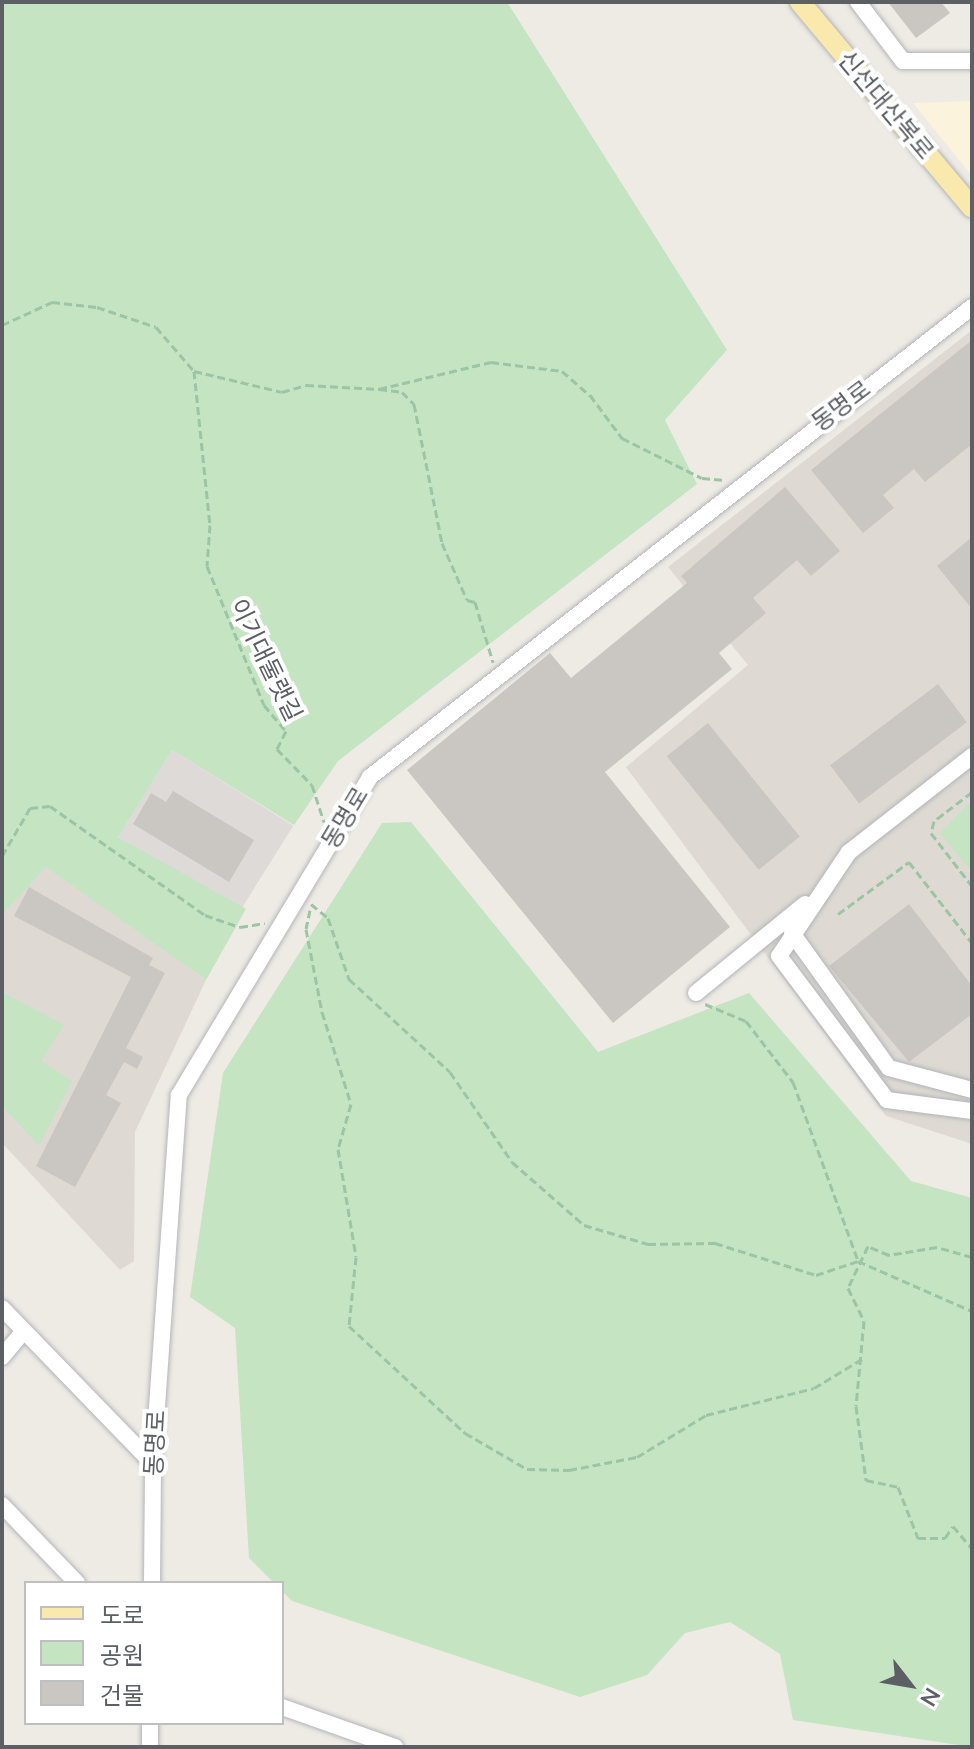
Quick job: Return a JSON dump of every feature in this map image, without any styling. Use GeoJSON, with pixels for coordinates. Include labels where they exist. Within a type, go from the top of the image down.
{"type":"FeatureCollection","features":[{"type":"Feature","properties":{"kind":"main road","name":"신선대산복로"},"geometry":{"type":"LineString","coordinates":[[800,2],[972,208]]}},
{"type":"Feature","properties":{"kind":"street"},"geometry":{"type":"LineString","coordinates":[[858,2],[903,61],[972,61]]}},
{"type":"Feature","properties":{"kind":"street","name":"동명로"},"geometry":{"type":"LineString","coordinates":[[152,1581],[153,1464],[179,1095],[370,777],[741,482],[972,307]]}},
{"type":"Feature","properties":{"kind":"street"},"geometry":{"type":"LineString","coordinates":[[972,756],[849,852],[815,895],[779,956],[887,1100],[972,1111]]}},
{"type":"Feature","properties":{"kind":"street"},"geometry":{"type":"LineString","coordinates":[[696,993],[815,895]]}},
{"type":"Feature","properties":{"kind":"street"},"geometry":{"type":"LineString","coordinates":[[792,933],[889,1068],[972,1090]]}},
{"type":"Feature","properties":{"kind":"street"},"geometry":{"type":"LineString","coordinates":[[2,1308],[153,1464]]}},
{"type":"Feature","properties":{"kind":"street"},"geometry":{"type":"LineString","coordinates":[[2,1357],[24,1331]]}},
{"type":"Feature","properties":{"kind":"street"},"geometry":{"type":"LineString","coordinates":[[2,1505],[75,1581]]}},
{"type":"Feature","properties":{"kind":"street"},"geometry":{"type":"LineString","coordinates":[[284,1708],[395,1747]]}},
{"type":"Feature","properties":{"kind":"street"},"geometry":{"type":"LineString","coordinates":[[150,1725],[150,1747]]}},
{"type":"Feature","properties":{"kind":"path"},"geometry":{"type":"LineString","coordinates":[[2,325],[52,302],[97,307],[156,327],[194,371],[282,392],[306,385],[402,392],[414,404],[442,543],[467,600],[475,602],[481,640],[500,674]]}},
{"type":"Feature","properties":{"kind":"path"},"geometry":{"type":"LineString","coordinates":[[379,389],[491,362],[562,371],[622,438],[702,478],[741,482]]}},
{"type":"Feature","properties":{"kind":"path","name":"이기대둘랫길"},"geometry":{"type":"LineString","coordinates":[[194,371],[210,525],[207,566],[264,705],[286,731],[277,749],[312,785],[322,833]]}},
{"type":"Feature","properties":{"kind":"path"},"geometry":{"type":"LineString","coordinates":[[972,792],[931,827],[972,886]]}},
{"type":"Feature","properties":{"kind":"path"},"geometry":{"type":"LineString","coordinates":[[2,856],[30,808],[50,806],[205,915],[240,927],[285,920]]}},
{"type":"Feature","properties":{"kind":"path"},"geometry":{"type":"LineString","coordinates":[[838,914],[909,862],[972,943]]}},
{"type":"Feature","properties":{"kind":"path"},"geometry":{"type":"LineString","coordinates":[[311,876],[311,907],[306,929],[322,1012],[351,1104],[338,1149],[356,1257],[349,1326],[465,1433],[527,1469],[569,1470],[637,1457],[706,1415],[814,1388],[862,1359]]}},
{"type":"Feature","properties":{"kind":"path"},"geometry":{"type":"LineString","coordinates":[[311,907],[328,918],[349,979],[450,1072],[512,1162],[584,1225],[648,1244],[715,1243],[816,1275],[858,1261],[972,1311]]}},
{"type":"Feature","properties":{"kind":"path"},"geometry":{"type":"LineString","coordinates":[[696,993],[697,1001],[746,1021],[793,1082],[858,1261]]}},
{"type":"Feature","properties":{"kind":"path"},"geometry":{"type":"LineString","coordinates":[[972,1257],[937,1247],[889,1255],[868,1246],[858,1261],[848,1288],[864,1321],[857,1418],[866,1480],[898,1487],[918,1538],[945,1538],[953,1526],[972,1549]]}},
{"type":"Feature","properties":{"kind":"shaded area"},"geometry":{"type":"Polygon","coordinates":[[[972,101],[972,176],[913,103],[972,101]]]}},
{"type":"Feature","properties":{"kind":"shaded area"},"geometry":{"type":"Polygon","coordinates":[[[972,330],[972,1144],[886,1116],[626,767],[748,665],[668,567],[972,330]]]}},
{"type":"Feature","properties":{"kind":"shaded area"},"geometry":{"type":"Polygon","coordinates":[[[172,750],[293,826],[239,912],[118,837],[172,750]]]}},
{"type":"Feature","properties":{"kind":"shaded area"},"geometry":{"type":"Polygon","coordinates":[[[46,866],[206,980],[135,1132],[134,1261],[120,1270],[2,1143],[2,915],[46,866]]]}},
{"type":"Feature","properties":{"kind":"green space"},"geometry":{"type":"Polygon","coordinates":[[[2,2],[507,2],[727,350],[665,420],[697,484],[338,761],[294,825],[172,750],[118,837],[246,909],[206,980],[46,867],[2,915],[2,2]]]}},
{"type":"Feature","properties":{"kind":"green space"},"geometry":{"type":"Polygon","coordinates":[[[972,800],[972,873],[940,833],[972,800]]]}},
{"type":"Feature","properties":{"kind":"green space"},"geometry":{"type":"Polygon","coordinates":[[[411,822],[598,1052],[749,993],[911,1181],[972,1198],[972,1747],[793,1720],[780,1654],[730,1622],[685,1633],[647,1675],[580,1697],[292,1601],[284,1593],[284,1581],[272,1581],[249,1558],[235,1328],[190,1297],[223,1073],[382,823],[411,822]]]}},
{"type":"Feature","properties":{"kind":"green space"},"geometry":{"type":"Polygon","coordinates":[[[2,992],[64,1025],[41,1061],[72,1081],[39,1146],[2,1106],[2,992]]]}},
{"type":"Feature","properties":{"kind":"building"},"geometry":{"type":"Polygon","coordinates":[[[888,2],[941,2],[950,13],[916,38],[888,2]]]}},
{"type":"Feature","properties":{"kind":"building"},"geometry":{"type":"Polygon","coordinates":[[[972,340],[972,444],[925,482],[914,469],[883,495],[894,508],[863,533],[811,470],[972,340]]]}},
{"type":"Feature","properties":{"kind":"building"},"geometry":{"type":"Polygon","coordinates":[[[785,487],[840,551],[811,576],[797,560],[753,598],[766,613],[719,653],[732,669],[605,772],[730,927],[613,1023],[407,770],[550,653],[571,678],[687,583],[681,576],[785,487]]]}},
{"type":"Feature","properties":{"kind":"building"},"geometry":{"type":"Polygon","coordinates":[[[972,537],[972,609],[937,566],[972,537]]]}},
{"type":"Feature","properties":{"kind":"building"},"geometry":{"type":"Polygon","coordinates":[[[938,684],[967,722],[859,804],[830,765],[938,684]]]}},
{"type":"Feature","properties":{"kind":"building"},"geometry":{"type":"Polygon","coordinates":[[[708,723],[800,836],[759,870],[667,756],[708,723]]]}},
{"type":"Feature","properties":{"kind":"building"},"geometry":{"type":"Polygon","coordinates":[[[173,791],[254,840],[229,882],[133,824],[151,793],[166,802],[173,791]]]}},
{"type":"Feature","properties":{"kind":"building"},"geometry":{"type":"Polygon","coordinates":[[[29,887],[153,958],[149,965],[165,973],[126,1048],[143,1057],[137,1069],[124,1062],[106,1095],[121,1103],[75,1187],[36,1166],[131,977],[14,916],[29,887]]]}},
{"type":"Feature","properties":{"kind":"building"},"geometry":{"type":"Polygon","coordinates":[[[909,904],[972,986],[972,1014],[909,1062],[829,966],[909,904]]]}}]}
